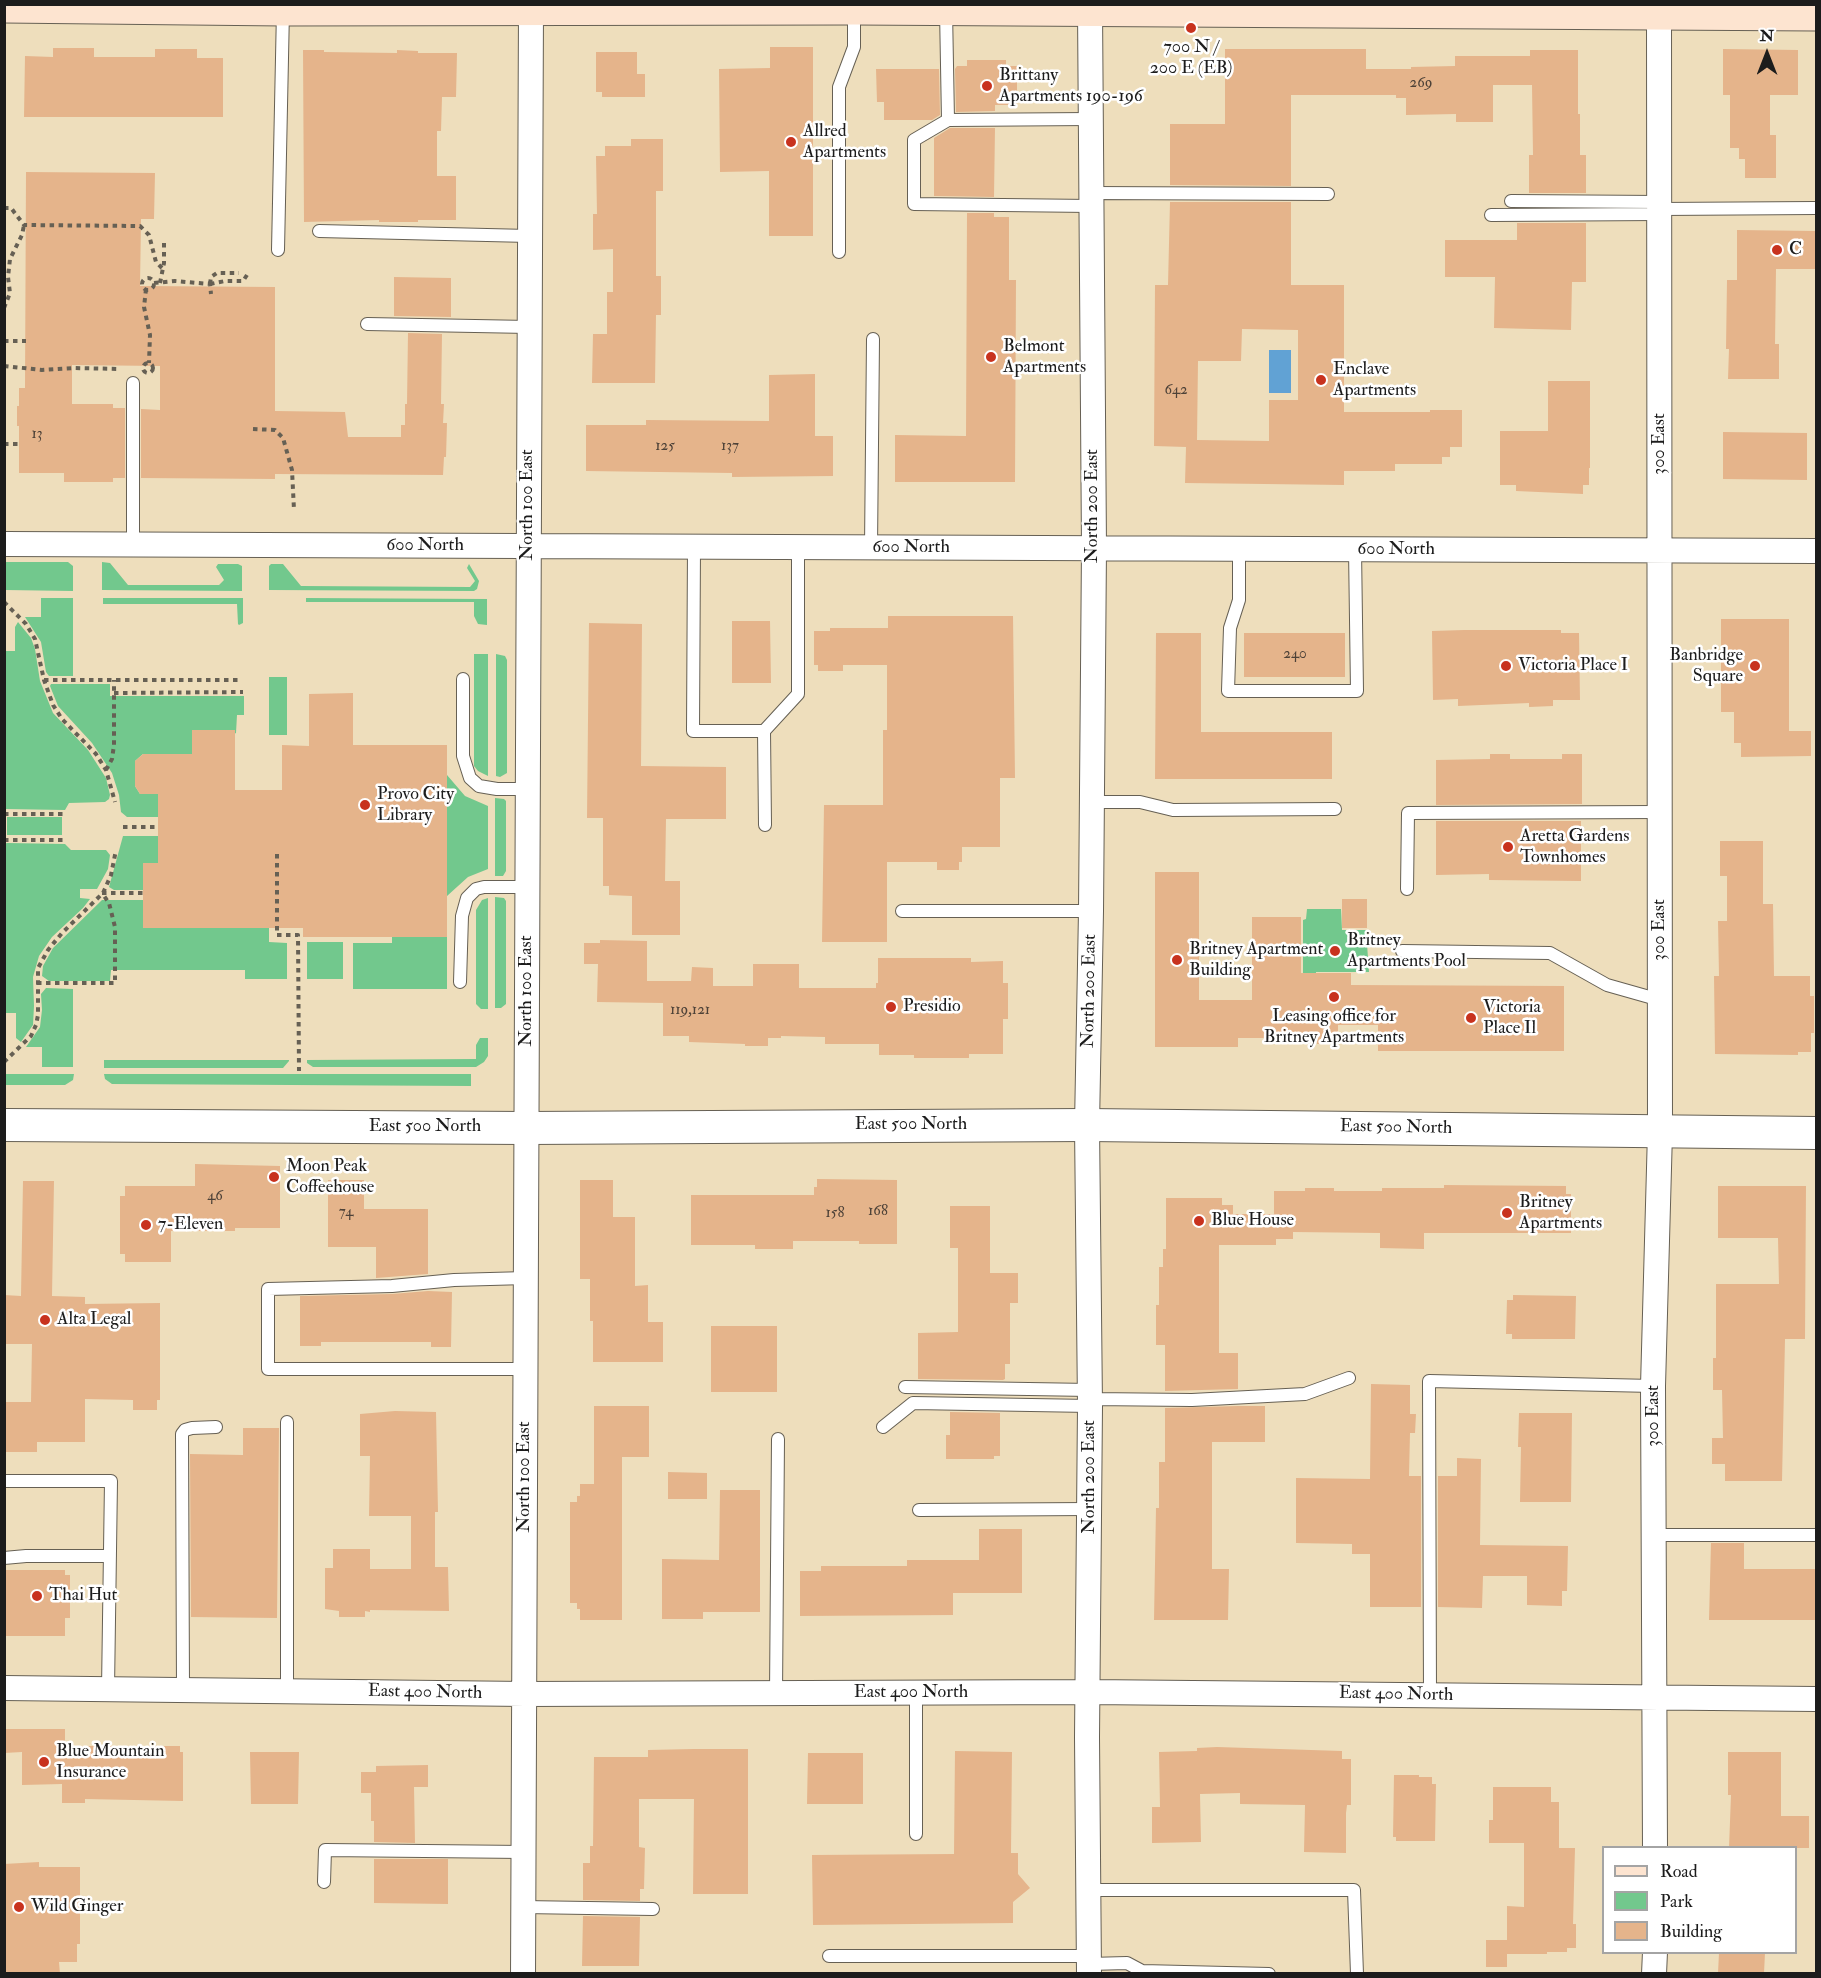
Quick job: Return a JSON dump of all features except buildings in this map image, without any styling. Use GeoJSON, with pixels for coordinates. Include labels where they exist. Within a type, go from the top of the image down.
{"type":"FeatureCollection","features":[{"type":"Feature","properties":{"kind":"main road"},"geometry":{"type":"LineString","coordinates":[[4,6],[1816,14]]}},
{"type":"Feature","properties":{"kind":"street","name":"North 100 East"},"geometry":{"type":"LineString","coordinates":[[523,1974],[531,8]]}},
{"type":"Feature","properties":{"kind":"street","name":"North 200 East"},"geometry":{"type":"LineString","coordinates":[[1089,1964],[1090,1398],[1087,1125],[1094,548],[1090,9]]}},
{"type":"Feature","properties":{"kind":"street","name":"300 East"},"geometry":{"type":"LineString","coordinates":[[1655,1846],[1653,1386],[1660,1132],[1659,13]]}},
{"type":"Feature","properties":{"kind":"street","name":"600 North"},"geometry":{"type":"LineString","coordinates":[[4,544],[1816,551]]}},
{"type":"Feature","properties":{"kind":"street","name":"East 500 North"},"geometry":{"type":"LineString","coordinates":[[4,1125],[526,1128],[1087,1125],[1816,1133]]}},
{"type":"Feature","properties":{"kind":"street","name":"East 400 North"},"geometry":{"type":"LineString","coordinates":[[4,1688],[525,1694],[1089,1692],[1816,1699]]}},
{"type":"Feature","properties":{"kind":"street"},"geometry":{"type":"LineString","coordinates":[[1654,1974],[1655,1954]]}},
{"type":"Feature","properties":{"kind":"lane"},"geometry":{"type":"LineString","coordinates":[[278,250],[301,8]]}},
{"type":"Feature","properties":{"kind":"lane"},"geometry":{"type":"LineString","coordinates":[[839,252],[839,87],[854,47],[854,8]]}},
{"type":"Feature","properties":{"kind":"lane"},"geometry":{"type":"LineString","coordinates":[[946,9],[948,120]]}},
{"type":"Feature","properties":{"kind":"lane"},"geometry":{"type":"LineString","coordinates":[[1091,119],[948,120],[914,140],[914,204],[1328,194]]}},
{"type":"Feature","properties":{"kind":"lane"},"geometry":{"type":"LineString","coordinates":[[1511,201],[1659,208]]}},
{"type":"Feature","properties":{"kind":"lane"},"geometry":{"type":"LineString","coordinates":[[1491,215],[1659,208],[1816,208]]}},
{"type":"Feature","properties":{"kind":"lane"},"geometry":{"type":"LineString","coordinates":[[319,231],[529,236]]}},
{"type":"Feature","properties":{"kind":"lane"},"geometry":{"type":"LineString","coordinates":[[367,324],[529,327]]}},
{"type":"Feature","properties":{"kind":"lane"},"geometry":{"type":"LineString","coordinates":[[871,548],[873,339]]}},
{"type":"Feature","properties":{"kind":"lane"},"geometry":{"type":"LineString","coordinates":[[133,383],[133,545]]}},
{"type":"Feature","properties":{"kind":"lane"},"geometry":{"type":"LineString","coordinates":[[694,547],[693,731],[764,731]]}},
{"type":"Feature","properties":{"kind":"lane"},"geometry":{"type":"LineString","coordinates":[[765,825],[764,731],[798,693],[798,547]]}},
{"type":"Feature","properties":{"kind":"lane"},"geometry":{"type":"LineString","coordinates":[[1239,549],[1239,600],[1230,628],[1228,691],[1357,691],[1355,549]]}},
{"type":"Feature","properties":{"kind":"lane"},"geometry":{"type":"LineString","coordinates":[[463,679],[463,756],[470,778],[479,786],[497,789],[527,789]]}},
{"type":"Feature","properties":{"kind":"lane"},"geometry":{"type":"LineString","coordinates":[[1092,802],[1140,802],[1173,810],[1335,809]]}},
{"type":"Feature","properties":{"kind":"lane"},"geometry":{"type":"LineString","coordinates":[[1407,889],[1408,813],[1659,812]]}},
{"type":"Feature","properties":{"kind":"lane"},"geometry":{"type":"LineString","coordinates":[[460,982],[462,916],[467,898],[476,889],[484,886],[527,886]]}},
{"type":"Feature","properties":{"kind":"lane"},"geometry":{"type":"LineString","coordinates":[[902,910],[1091,911]]}},
{"type":"Feature","properties":{"kind":"lane"},"geometry":{"type":"LineString","coordinates":[[1402,951],[1550,952],[1607,985],[1660,1000]]}},
{"type":"Feature","properties":{"kind":"lane"},"geometry":{"type":"LineString","coordinates":[[526,1278],[454,1280],[392,1286],[268,1289],[268,1370],[526,1369]]}},
{"type":"Feature","properties":{"kind":"lane"},"geometry":{"type":"LineString","coordinates":[[905,1388],[1090,1398],[1192,1400],[1305,1394],[1349,1378]]}},
{"type":"Feature","properties":{"kind":"lane"},"geometry":{"type":"LineString","coordinates":[[1430,1696],[1429,1382],[1653,1386]]}},
{"type":"Feature","properties":{"kind":"lane"},"geometry":{"type":"LineString","coordinates":[[883,1427],[913,1402],[1090,1398]]}},
{"type":"Feature","properties":{"kind":"lane"},"geometry":{"type":"LineString","coordinates":[[287,1422],[287,1691]]}},
{"type":"Feature","properties":{"kind":"lane"},"geometry":{"type":"LineString","coordinates":[[183,1690],[182,1434],[185,1430],[192,1428],[216,1427]]}},
{"type":"Feature","properties":{"kind":"lane"},"geometry":{"type":"LineString","coordinates":[[776,1694],[778,1439]]}},
{"type":"Feature","properties":{"kind":"lane"},"geometry":{"type":"LineString","coordinates":[[4,1481],[111,1481],[108,1689]]}},
{"type":"Feature","properties":{"kind":"lane"},"geometry":{"type":"LineString","coordinates":[[920,1510],[1090,1509]]}},
{"type":"Feature","properties":{"kind":"lane"},"geometry":{"type":"LineString","coordinates":[[1654,1535],[1816,1535]]}},
{"type":"Feature","properties":{"kind":"lane"},"geometry":{"type":"LineString","coordinates":[[4,1558],[110,1557]]}},
{"type":"Feature","properties":{"kind":"lane"},"geometry":{"type":"LineString","coordinates":[[916,1694],[916,1834]]}},
{"type":"Feature","properties":{"kind":"lane"},"geometry":{"type":"LineString","coordinates":[[324,1882],[325,1850],[524,1852]]}},
{"type":"Feature","properties":{"kind":"lane"},"geometry":{"type":"LineString","coordinates":[[1090,1890],[1354,1890],[1357,1974]]}},
{"type":"Feature","properties":{"kind":"lane"},"geometry":{"type":"LineString","coordinates":[[524,1907],[653,1910]]}},
{"type":"Feature","properties":{"kind":"lane"},"geometry":{"type":"LineString","coordinates":[[829,1956],[1089,1964],[1127,1963],[1142,1971],[1269,1974]]}},
{"type":"Feature","properties":{"kind":"path"},"geometry":{"type":"LineString","coordinates":[[4,208],[11,208],[24,225],[22,236],[10,260],[8,277],[10,293],[4,308]]}},
{"type":"Feature","properties":{"kind":"path"},"geometry":{"type":"LineString","coordinates":[[24,225],[140,226],[149,235],[156,262],[162,269]]}},
{"type":"Feature","properties":{"kind":"path"},"geometry":{"type":"LineString","coordinates":[[160,283],[164,241]]}},
{"type":"Feature","properties":{"kind":"path"},"geometry":{"type":"LineString","coordinates":[[210,294],[212,278],[217,273],[239,273]]}},
{"type":"Feature","properties":{"kind":"path"},"geometry":{"type":"LineString","coordinates":[[146,289],[152,288],[154,284],[175,281],[210,284],[243,281],[247,275]]}},
{"type":"Feature","properties":{"kind":"path"},"geometry":{"type":"LineString","coordinates":[[149,363],[150,335],[144,308],[146,289],[142,285],[146,278],[151,278],[154,284]]}},
{"type":"Feature","properties":{"kind":"path"},"geometry":{"type":"LineString","coordinates":[[4,341],[26,341]]}},
{"type":"Feature","properties":{"kind":"path"},"geometry":{"type":"LineString","coordinates":[[4,366],[42,370],[127,368]]}},
{"type":"Feature","properties":{"kind":"path"},"geometry":{"type":"LineString","coordinates":[[135,369],[143,371]]}},
{"type":"Feature","properties":{"kind":"path"},"geometry":{"type":"LineString","coordinates":[[253,429],[275,430],[284,438],[292,470],[294,510]]}},
{"type":"Feature","properties":{"kind":"path"},"geometry":{"type":"LineString","coordinates":[[4,444],[19,444]]}},
{"type":"Feature","properties":{"kind":"path"},"geometry":{"type":"LineString","coordinates":[[4,602],[26,624],[35,639],[44,680],[53,705],[62,719],[96,754],[106,770],[115,802]]}},
{"type":"Feature","properties":{"kind":"path"},"geometry":{"type":"LineString","coordinates":[[44,680],[242,680]]}},
{"type":"Feature","properties":{"kind":"path"},"geometry":{"type":"LineString","coordinates":[[106,770],[112,759],[114,745],[114,680]]}},
{"type":"Feature","properties":{"kind":"path"},"geometry":{"type":"LineString","coordinates":[[114,693],[243,692]]}},
{"type":"Feature","properties":{"kind":"path"},"geometry":{"type":"LineString","coordinates":[[4,814],[64,814]]}},
{"type":"Feature","properties":{"kind":"path"},"geometry":{"type":"LineString","coordinates":[[123,827],[158,827]]}},
{"type":"Feature","properties":{"kind":"path"},"geometry":{"type":"LineString","coordinates":[[4,840],[64,840]]}},
{"type":"Feature","properties":{"kind":"path"},"geometry":{"type":"LineString","coordinates":[[4,1062],[31,1036],[36,1026],[38,968],[48,950],[62,933],[102,893],[111,874],[116,850]]}},
{"type":"Feature","properties":{"kind":"path"},"geometry":{"type":"LineString","coordinates":[[277,854],[277,935],[298,935],[299,1071]]}},
{"type":"Feature","properties":{"kind":"path"},"geometry":{"type":"LineString","coordinates":[[102,893],[143,893]]}},
{"type":"Feature","properties":{"kind":"path"},"geometry":{"type":"LineString","coordinates":[[37,983],[115,983],[115,927],[109,903],[102,893]]}},
{"type":"Feature","properties":{"kind":"green space"},"geometry":{"type":"Polygon","coordinates":[[[5,562],[68,562],[73,566],[73,591],[5,590],[5,562]]]}},
{"type":"Feature","properties":{"kind":"green space"},"geometry":{"type":"Polygon","coordinates":[[[102,562],[110,563],[128,585],[219,585],[224,580],[216,567],[218,564],[238,564],[242,566],[242,591],[102,590],[102,562]]]}},
{"type":"Feature","properties":{"kind":"green space"},"geometry":{"type":"Polygon","coordinates":[[[283,564],[301,586],[470,587],[475,581],[467,568],[469,564],[479,581],[474,591],[269,590],[269,566],[283,564]]]}},
{"type":"Feature","properties":{"kind":"green space"},"geometry":{"type":"Polygon","coordinates":[[[41,598],[73,598],[73,676],[49,676],[46,672],[41,642],[25,617],[41,617],[41,598]]]}},
{"type":"Feature","properties":{"kind":"green space"},"geometry":{"type":"Polygon","coordinates":[[[103,598],[243,598],[243,623],[238,624],[237,604],[103,604],[103,598]]]}},
{"type":"Feature","properties":{"kind":"green space"},"geometry":{"type":"Polygon","coordinates":[[[306,598],[487,599],[487,625],[478,624],[474,616],[474,602],[306,602],[306,598]]]}},
{"type":"Feature","properties":{"kind":"green space"},"geometry":{"type":"Polygon","coordinates":[[[18,622],[31,638],[40,681],[53,713],[88,750],[106,778],[110,795],[105,802],[69,803],[65,810],[5,809],[5,651],[15,651],[15,627],[18,622]]]}},
{"type":"Feature","properties":{"kind":"green space"},"geometry":{"type":"Polygon","coordinates":[[[474,654],[488,654],[488,776],[474,766],[474,654]]]}},
{"type":"Feature","properties":{"kind":"green space"},"geometry":{"type":"Polygon","coordinates":[[[496,654],[505,656],[507,660],[507,773],[500,777],[496,776],[496,654]]]}},
{"type":"Feature","properties":{"kind":"green space"},"geometry":{"type":"Polygon","coordinates":[[[269,677],[287,677],[287,735],[269,735],[269,677]]]}},
{"type":"Feature","properties":{"kind":"green space"},"geometry":{"type":"Polygon","coordinates":[[[51,684],[110,684],[110,696],[244,696],[244,715],[237,715],[236,733],[192,754],[143,754],[135,761],[135,786],[140,794],[158,794],[158,817],[127,817],[121,812],[119,795],[112,773],[92,743],[58,706],[51,684]]]}},
{"type":"Feature","properties":{"kind":"green space"},"geometry":{"type":"Polygon","coordinates":[[[447,775],[465,796],[488,806],[488,869],[468,877],[447,896],[447,775]]]}},
{"type":"Feature","properties":{"kind":"green space"},"geometry":{"type":"Polygon","coordinates":[[[495,798],[506,801],[506,871],[503,876],[495,876],[495,798]]]}},
{"type":"Feature","properties":{"kind":"green space"},"geometry":{"type":"Polygon","coordinates":[[[7,817],[62,817],[62,835],[7,835],[7,817]]]}},
{"type":"Feature","properties":{"kind":"green space"},"geometry":{"type":"Polygon","coordinates":[[[123,836],[158,836],[158,863],[143,890],[114,890],[109,887],[123,836]]]}},
{"type":"Feature","properties":{"kind":"green space"},"geometry":{"type":"Polygon","coordinates":[[[4,844],[65,844],[71,850],[106,850],[110,855],[108,869],[97,889],[80,889],[80,898],[90,899],[52,937],[39,956],[33,977],[33,1025],[21,1042],[16,1038],[16,1013],[5,1013],[4,844]]]}},
{"type":"Feature","properties":{"kind":"green space"},"geometry":{"type":"Polygon","coordinates":[[[269,893],[269,942],[287,943],[287,979],[245,979],[245,970],[111,970],[110,981],[49,981],[42,976],[43,966],[53,948],[102,900],[143,900],[143,928],[244,928],[269,893]]]}},
{"type":"Feature","properties":{"kind":"green space"},"geometry":{"type":"Polygon","coordinates":[[[495,897],[504,898],[506,901],[506,1004],[501,1008],[495,1008],[495,897]]]}},
{"type":"Feature","properties":{"kind":"green space"},"geometry":{"type":"Polygon","coordinates":[[[488,898],[488,1009],[481,1009],[476,1004],[476,910],[482,900],[488,898]]]}},
{"type":"Feature","properties":{"kind":"green space","name":"Britney Apartments Pool"},"geometry":{"type":"Polygon","coordinates":[[[1307,909],[1341,909],[1342,930],[1366,930],[1369,972],[1316,972],[1316,978],[1303,979],[1303,920],[1306,919],[1307,909]]]}},
{"type":"Feature","properties":{"kind":"green space"},"geometry":{"type":"Polygon","coordinates":[[[392,937],[447,937],[447,989],[353,989],[353,943],[392,943],[392,937]]]}},
{"type":"Feature","properties":{"kind":"green space"},"geometry":{"type":"Polygon","coordinates":[[[307,942],[343,942],[343,979],[307,979],[307,942]]]}},
{"type":"Feature","properties":{"kind":"green space"},"geometry":{"type":"Polygon","coordinates":[[[46,988],[73,989],[73,1067],[42,1067],[42,1047],[26,1047],[40,1027],[41,994],[46,988]]]}},
{"type":"Feature","properties":{"kind":"green space"},"geometry":{"type":"Polygon","coordinates":[[[480,1038],[488,1038],[488,1056],[476,1067],[313,1067],[307,1063],[307,1060],[476,1059],[476,1045],[480,1038]]]}},
{"type":"Feature","properties":{"kind":"green space"},"geometry":{"type":"Polygon","coordinates":[[[104,1060],[289,1061],[283,1068],[104,1068],[104,1060]]]}},
{"type":"Feature","properties":{"kind":"green space"},"geometry":{"type":"Polygon","coordinates":[[[5,1074],[74,1074],[73,1080],[65,1085],[5,1085],[5,1074]]]}},
{"type":"Feature","properties":{"kind":"green space"},"geometry":{"type":"Polygon","coordinates":[[[104,1074],[471,1074],[471,1086],[112,1084],[105,1079],[104,1074]]]}},
{"type":"Feature","properties":{"kind":"water"},"geometry":{"type":"Polygon","coordinates":[[[1269,350],[1291,350],[1291,393],[1269,393],[1269,350]]]}},
{"type":"Feature","properties":{"kind":"place","name":"700 N / 200 E (EB)"},"geometry":{"type":"Point","coordinates":[1191,28]}},
{"type":"Feature","properties":{"kind":"place","name":"Brittany Apartments 190-196"},"geometry":{"type":"Point","coordinates":[987,86]}},
{"type":"Feature","properties":{"kind":"place","name":"Allred Apartments"},"geometry":{"type":"Point","coordinates":[791,142]}},
{"type":"Feature","properties":{"kind":"place","name":"C"},"geometry":{"type":"Point","coordinates":[1777,250]}},
{"type":"Feature","properties":{"kind":"place","name":"Belmont Apartments"},"geometry":{"type":"Point","coordinates":[991,357]}},
{"type":"Feature","properties":{"kind":"place","name":"Enclave Apartments"},"geometry":{"type":"Point","coordinates":[1321,380]}},
{"type":"Feature","properties":{"kind":"place","name":"Victoria Place I"},"geometry":{"type":"Point","coordinates":[1506,666]}},
{"type":"Feature","properties":{"kind":"place","name":"Banbridge Square"},"geometry":{"type":"Point","coordinates":[1755,666]}},
{"type":"Feature","properties":{"kind":"place","name":"Provo City Library"},"geometry":{"type":"Point","coordinates":[365,805]}},
{"type":"Feature","properties":{"kind":"place","name":"Aretta Gardens Townhomes"},"geometry":{"type":"Point","coordinates":[1508,847]}},
{"type":"Feature","properties":{"kind":"place","name":"Britney Apartments Pool"},"geometry":{"type":"Point","coordinates":[1335,951]}},
{"type":"Feature","properties":{"kind":"place","name":"Britney Apartment Building"},"geometry":{"type":"Point","coordinates":[1177,960]}},
{"type":"Feature","properties":{"kind":"place","name":"Leasing office for Britney Apartments"},"geometry":{"type":"Point","coordinates":[1334,997]}},
{"type":"Feature","properties":{"kind":"place","name":"Presidio"},"geometry":{"type":"Point","coordinates":[891,1007]}},
{"type":"Feature","properties":{"kind":"place","name":"Victoria Place Il"},"geometry":{"type":"Point","coordinates":[1471,1018]}},
{"type":"Feature","properties":{"kind":"place","name":"Moon Peak Coffeehouse"},"geometry":{"type":"Point","coordinates":[274,1177]}},
{"type":"Feature","properties":{"kind":"place","name":"Britney Apartments"},"geometry":{"type":"Point","coordinates":[1507,1213]}},
{"type":"Feature","properties":{"kind":"place","name":"Blue House"},"geometry":{"type":"Point","coordinates":[1199,1221]}},
{"type":"Feature","properties":{"kind":"place","name":"7-Eleven"},"geometry":{"type":"Point","coordinates":[146,1225]}},
{"type":"Feature","properties":{"kind":"place","name":"Alta Legal"},"geometry":{"type":"Point","coordinates":[45,1320]}},
{"type":"Feature","properties":{"kind":"place","name":"Thai Hut"},"geometry":{"type":"Point","coordinates":[37,1596]}},
{"type":"Feature","properties":{"kind":"place","name":"Blue Mountain Insurance"},"geometry":{"type":"Point","coordinates":[44,1762]}},
{"type":"Feature","properties":{"kind":"place","name":"Wild Ginger"},"geometry":{"type":"Point","coordinates":[19,1907]}}]}
